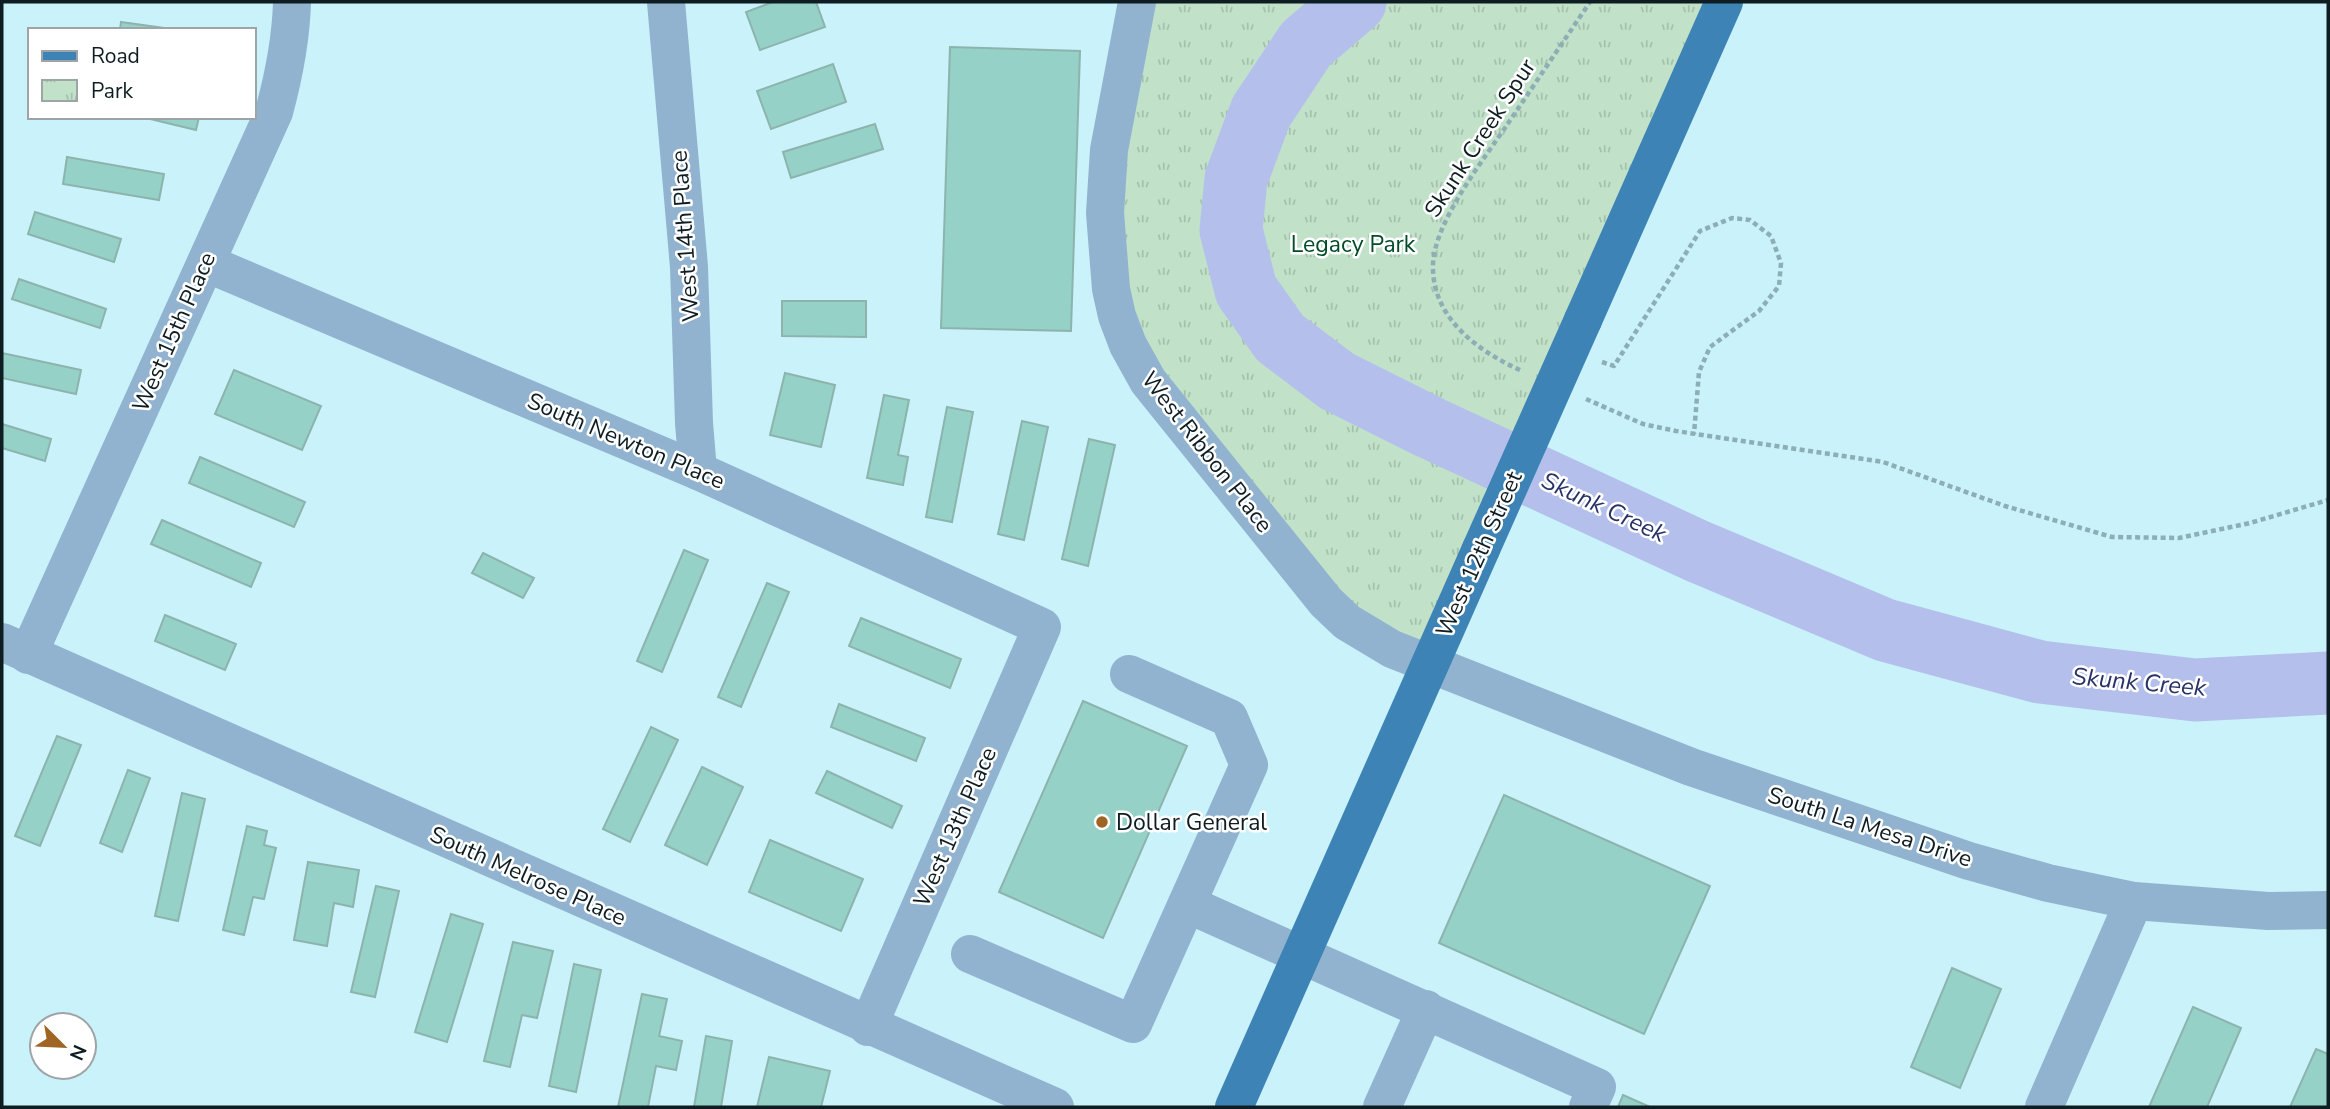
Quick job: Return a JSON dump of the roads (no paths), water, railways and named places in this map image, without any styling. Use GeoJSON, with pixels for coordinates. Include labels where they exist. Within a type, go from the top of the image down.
{"type":"FeatureCollection","features":[{"type":"Feature","properties":{"kind":"main road","name":"West 12th Street"},"geometry":{"type":"LineString","coordinates":[[1234,1107],[1724,2]]}},
{"type":"Feature","properties":{"kind":"street","name":"West 15th Place"},"geometry":{"type":"LineString","coordinates":[[15,648],[205,263],[274,112],[286,66],[292,2]]}},
{"type":"Feature","properties":{"kind":"street","name":"West 14th Place"},"geometry":{"type":"LineString","coordinates":[[666,2],[690,267],[694,423],[698,471]]}},
{"type":"Feature","properties":{"kind":"street","name":"West Ribbon Place"},"geometry":{"type":"LineString","coordinates":[[1137,2],[1109,150],[1105,214],[1111,289],[1117,316],[1128,345],[1148,381],[1326,602],[1367,636],[1430,664]]}},
{"type":"Feature","properties":{"kind":"street","name":"South Newton Place"},"geometry":{"type":"LineString","coordinates":[[205,263],[698,471],[1042,627]]}},
{"type":"Feature","properties":{"kind":"street","name":"West 13th Place"},"geometry":{"type":"LineString","coordinates":[[868,1027],[1042,627]]}},
{"type":"Feature","properties":{"kind":"street","name":"South Melrose Place"},"geometry":{"type":"LineString","coordinates":[[15,648],[868,1027],[1055,1107]]}},
{"type":"Feature","properties":{"kind":"street","name":"South La Mesa Drive"},"geometry":{"type":"LineString","coordinates":[[1430,664],[1691,767],[1969,861],[2049,883],[2134,901],[2269,911],[2328,910]]}},
{"type":"Feature","properties":{"kind":"street"},"geometry":{"type":"LineString","coordinates":[[970,954],[1133,1024],[1249,765],[1229,718],[1129,674]]}},
{"type":"Feature","properties":{"kind":"street"},"geometry":{"type":"LineString","coordinates":[[2044,1107],[2134,901]]}},
{"type":"Feature","properties":{"kind":"street"},"geometry":{"type":"LineString","coordinates":[[1187,904],[1597,1087],[1588,1107]]}},
{"type":"Feature","properties":{"kind":"street"},"geometry":{"type":"LineString","coordinates":[[1382,1107],[1426,1009]]}},
{"type":"Feature","properties":{"kind":"waterway","name":"Skunk Creek"},"geometry":{"type":"LineString","coordinates":[[1355,2],[1306,44],[1261,112],[1236,179],[1231,230],[1246,290],[1280,338],[1337,381],[1431,428],[1697,551],[1885,630],[2040,672],[2195,690],[2328,683]]}},
{"type":"Feature","properties":{"kind":"place","name":"Dollar General"},"geometry":{"type":"Point","coordinates":[1102,822]}},
{"type":"Feature","properties":{"kind":"park label","name":"Legacy Park"},"geometry":{"type":"Point","coordinates":[1353,244]}}]}
